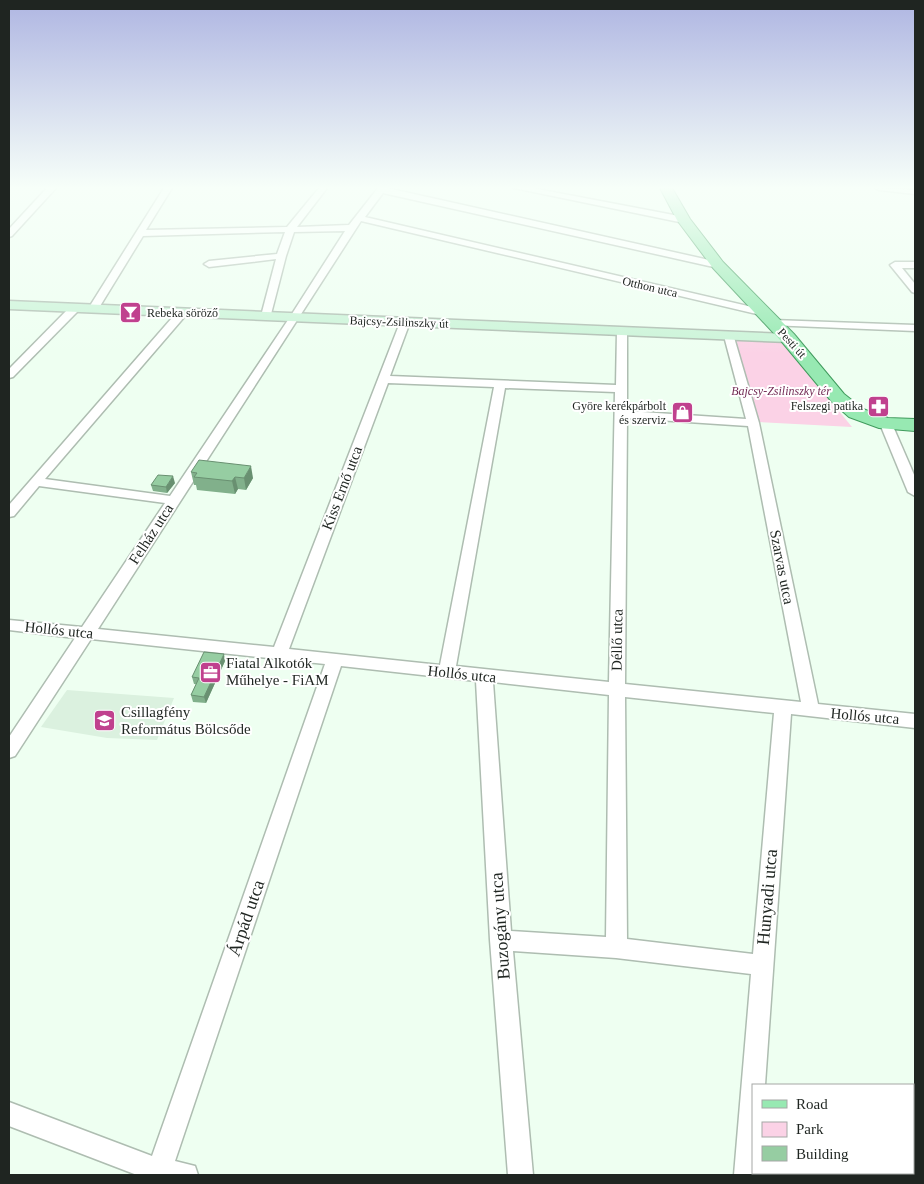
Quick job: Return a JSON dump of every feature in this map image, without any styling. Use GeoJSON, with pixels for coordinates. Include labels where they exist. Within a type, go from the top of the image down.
{"type":"FeatureCollection","features":[{"type":"Feature","properties":{"kind":"main road","name":"Pesti út"},"geometry":{"type":"LineString","coordinates":[[702,243],[718,265],[788,338],[838,398],[856,413],[886,424],[915,425]]}},
{"type":"Feature","properties":{"kind":"main road","name":"Bajcsy-Zsilinszky út"},"geometry":{"type":"LineString","coordinates":[[9,305],[788,338]]}},
{"type":"Feature","properties":{"kind":"street"},"geometry":{"type":"LineString","coordinates":[[93,309],[134,243]]}},
{"type":"Feature","properties":{"kind":"street"},"geometry":{"type":"LineString","coordinates":[[266,316],[286,243]]}},
{"type":"Feature","properties":{"kind":"street","name":"Felház utca"},"geometry":{"type":"LineString","coordinates":[[9,751],[295,317],[341,243]]}},
{"type":"Feature","properties":{"kind":"street","name":"Otthon utca"},"geometry":{"type":"LineString","coordinates":[[463,243],[769,318],[915,328]]}},
{"type":"Feature","properties":{"kind":"street"},"geometry":{"type":"LineString","coordinates":[[622,243],[718,265]]}},
{"type":"Feature","properties":{"kind":"street"},"geometry":{"type":"LineString","coordinates":[[209,264],[281,256]]}},
{"type":"Feature","properties":{"kind":"street"},"geometry":{"type":"LineString","coordinates":[[915,264],[895,265],[915,290]]}},
{"type":"Feature","properties":{"kind":"street"},"geometry":{"type":"LineString","coordinates":[[9,375],[13,365],[75,308]]}},
{"type":"Feature","properties":{"kind":"street"},"geometry":{"type":"LineString","coordinates":[[9,513],[182,313]]}},
{"type":"Feature","properties":{"kind":"street","name":"Kiss Ernő utca"},"geometry":{"type":"LineString","coordinates":[[279,654],[405,322]]}},
{"type":"Feature","properties":{"kind":"street","name":"Déllő utca"},"geometry":{"type":"LineString","coordinates":[[616,948],[617,688],[622,331]]}},
{"type":"Feature","properties":{"kind":"street"},"geometry":{"type":"LineString","coordinates":[[620,414],[753,423],[729,336]]}},
{"type":"Feature","properties":{"kind":"street"},"geometry":{"type":"LineString","coordinates":[[384,379],[621,389]]}},
{"type":"Feature","properties":{"kind":"street"},"geometry":{"type":"LineString","coordinates":[[447,672],[500,385]]}},
{"type":"Feature","properties":{"kind":"street","name":"Szarvas utca"},"geometry":{"type":"LineString","coordinates":[[753,423],[811,711]]}},
{"type":"Feature","properties":{"kind":"street"},"geometry":{"type":"LineString","coordinates":[[886,424],[915,492]]}},
{"type":"Feature","properties":{"kind":"street"},"geometry":{"type":"LineString","coordinates":[[36,482],[173,500]]}},
{"type":"Feature","properties":{"kind":"street","name":"Hollós utca"},"geometry":{"type":"LineString","coordinates":[[9,625],[915,721]]}},
{"type":"Feature","properties":{"kind":"street","name":"Árpád utca"},"geometry":{"type":"LineString","coordinates":[[158,1173],[335,660]]}},
{"type":"Feature","properties":{"kind":"street","name":"Buzogány utca"},"geometry":{"type":"LineString","coordinates":[[484,676],[501,940],[520,1175]]}},
{"type":"Feature","properties":{"kind":"street","name":"Hunyadi utca"},"geometry":{"type":"LineString","coordinates":[[753,1084],[761,965],[783,708]]}},
{"type":"Feature","properties":{"kind":"street"},"geometry":{"type":"LineString","coordinates":[[501,940],[616,948],[761,965]]}},
{"type":"Feature","properties":{"kind":"street","name":"Hunyadi utca"},"geometry":{"type":"LineString","coordinates":[[746,1175],[752,1099]]}},
{"type":"Feature","properties":{"kind":"street"},"geometry":{"type":"LineString","coordinates":[[9,1114],[158,1173],[186,1175]]}},
{"type":"Feature","properties":{"kind":"shaded area","name":"Csillagfény Református Bölcsőde"},"geometry":{"type":"Polygon","coordinates":[[[67,690],[174,698],[157,740],[107,738],[41,727],[67,690]]]}},
{"type":"Feature","properties":{"kind":"green space","name":"Bajcsy-Zsilinszky tér"},"geometry":{"type":"Polygon","coordinates":[[[729,336],[779,338],[852,427],[757,422],[729,336]]]}},
{"type":"Feature","properties":{"kind":"building"},"geometry":{"type":"Polygon","coordinates":[[[199,460],[251,466],[244,478],[235,477],[232,481],[194,477],[197,473],[191,472],[199,460]]]}},
{"type":"Feature","properties":{"kind":"building"},"geometry":{"type":"Polygon","coordinates":[[[158,475],[173,476],[166,487],[151,485],[158,475]]]}},
{"type":"Feature","properties":{"kind":"building","name":"Fiatal Alkotók Műhelye - FiAM"},"geometry":{"type":"Polygon","coordinates":[[[204,652],[224,654],[204,697],[191,695],[199,678],[192,677],[204,652]]]}},
{"type":"Feature","properties":{"kind":"place","name":"Rebeka söröző"},"geometry":{"type":"Point","coordinates":[131,313]}},
{"type":"Feature","properties":{"kind":"place","name":"Felszegi patika"},"geometry":{"type":"Point","coordinates":[879,406]}},
{"type":"Feature","properties":{"kind":"place","name":"Györe kerékpárbolt és szerviz"},"geometry":{"type":"Point","coordinates":[682,413]}},
{"type":"Feature","properties":{"kind":"place","name":"Fiatal Alkotók Műhelye - FiAM"},"geometry":{"type":"Point","coordinates":[210,672]}},
{"type":"Feature","properties":{"kind":"place","name":"Csillagfény Református Bölcsőde"},"geometry":{"type":"Point","coordinates":[105,721]}}]}
